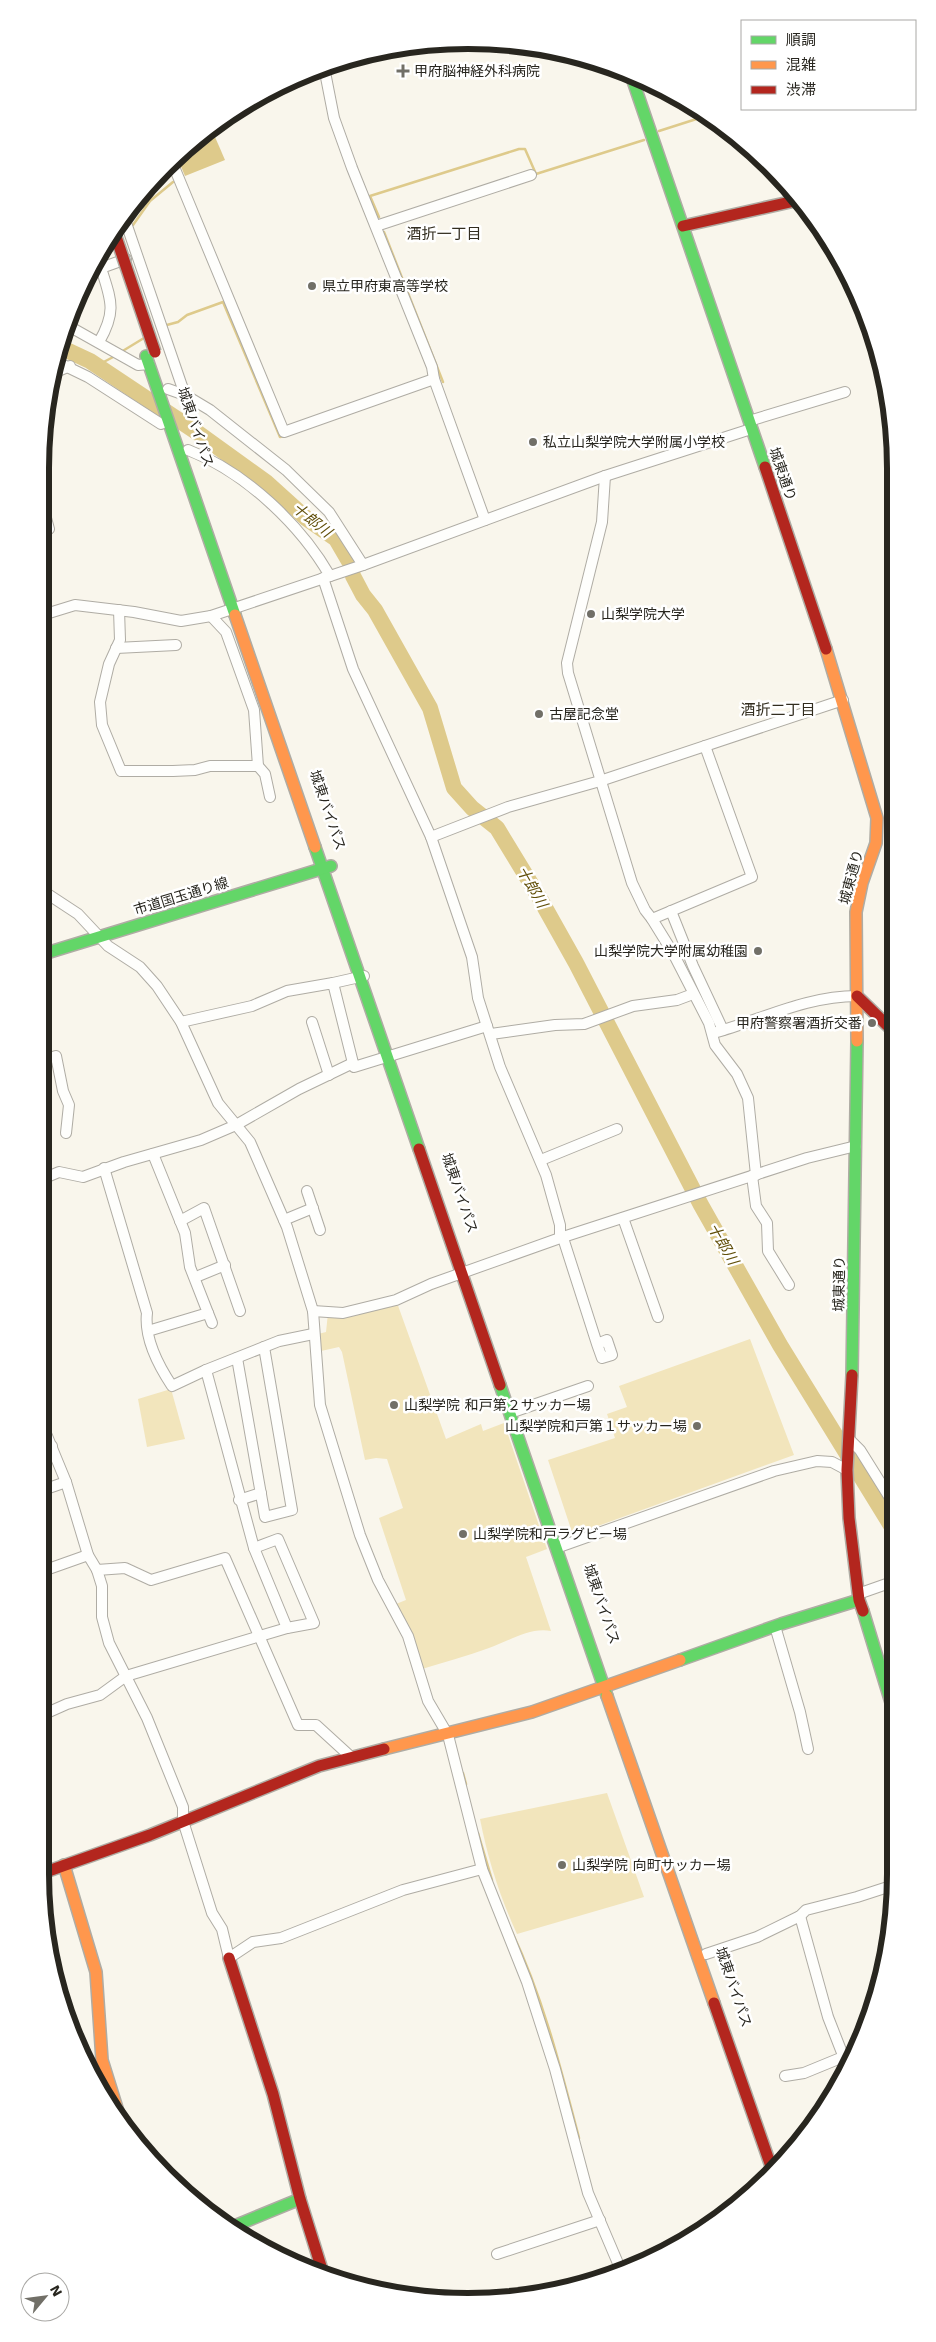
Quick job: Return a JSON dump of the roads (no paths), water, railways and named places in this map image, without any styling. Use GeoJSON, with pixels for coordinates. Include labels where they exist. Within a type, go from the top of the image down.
{"type":"FeatureCollection","features":[{"type":"Feature","properties":{"kind":"main road","name":"城東通り"},"geometry":{"type":"LineString","coordinates":[[634,83],[843,700],[877,818],[876,844],[862,883],[856,912],[856,1146],[852,1396],[847,1470],[849,1518],[859,1597],[887,1689]]}},
{"type":"Feature","properties":{"kind":"main road"},"geometry":{"type":"LineString","coordinates":[[683,226],[791,202]]}},
{"type":"Feature","properties":{"kind":"main road","name":"城東バイパス"},"geometry":{"type":"LineString","coordinates":[[116,239],[156,385],[238,608]]}},
{"type":"Feature","properties":{"kind":"main road","name":"城東バイパス"},"geometry":{"type":"LineString","coordinates":[[110,250],[150,358],[168,391],[238,608],[609,1686],[770,2164]]}},
{"type":"Feature","properties":{"kind":"main road","name":"市道国玉通り線"},"geometry":{"type":"LineString","coordinates":[[49,952],[326,867]]}},
{"type":"Feature","properties":{"kind":"main road"},"geometry":{"type":"LineString","coordinates":[[857,996],[887,1025]]}},
{"type":"Feature","properties":{"kind":"main road"},"geometry":{"type":"LineString","coordinates":[[49,1871],[183,1821],[319,1766],[351,1756],[448,1735],[532,1712],[859,1597]]}},
{"type":"Feature","properties":{"kind":"main road","name":"城東バイパス"},"geometry":{"type":"LineString","coordinates":[[609,1686],[634,1736],[706,1954],[777,2156]]}},
{"type":"Feature","properties":{"kind":"main road"},"geometry":{"type":"LineString","coordinates":[[64,1865],[96,1972],[102,2060],[114,2099]]}},
{"type":"Feature","properties":{"kind":"main road"},"geometry":{"type":"LineString","coordinates":[[229,1958],[273,2094],[300,2199],[321,2266]]}},
{"type":"Feature","properties":{"kind":"main road"},"geometry":{"type":"LineString","coordinates":[[238,2225],[300,2199]]}},
{"type":"Feature","properties":{"kind":"street"},"geometry":{"type":"LineString","coordinates":[[325,74],[334,118],[432,367],[434,379],[485,520]]}},
{"type":"Feature","properties":{"kind":"street"},"geometry":{"type":"LineString","coordinates":[[175,169],[284,432],[434,379]]}},
{"type":"Feature","properties":{"kind":"street"},"geometry":{"type":"LineString","coordinates":[[376,226],[530,174]]}},
{"type":"Feature","properties":{"kind":"street"},"geometry":{"type":"LineString","coordinates":[[127,225],[185,395]]}},
{"type":"Feature","properties":{"kind":"street"},"geometry":{"type":"LineString","coordinates":[[104,345],[112,312],[111,297],[101,268],[137,255]]}},
{"type":"Feature","properties":{"kind":"street"},"geometry":{"type":"LineString","coordinates":[[73,328],[138,365],[150,358]]}},
{"type":"Feature","properties":{"kind":"street"},"geometry":{"type":"LineString","coordinates":[[62,363],[70,366],[161,424],[168,421]]}},
{"type":"Feature","properties":{"kind":"street"},"geometry":{"type":"LineString","coordinates":[[61,370],[70,366]]}},
{"type":"Feature","properties":{"kind":"street"},"geometry":{"type":"LineString","coordinates":[[168,391],[185,395],[245,436],[293,477],[329,512],[363,565]]}},
{"type":"Feature","properties":{"kind":"street"},"geometry":{"type":"LineString","coordinates":[[49,614],[75,605],[119,610],[181,622],[211,616],[363,565],[605,476],[845,392]]}},
{"type":"Feature","properties":{"kind":"street"},"geometry":{"type":"LineString","coordinates":[[188,450],[206,457],[228,472],[279,513],[313,549],[330,576],[352,669],[431,837],[472,957],[478,998],[500,1067],[540,1160],[557,1210],[562,1238],[597,1344]]}},
{"type":"Feature","properties":{"kind":"street"},"geometry":{"type":"LineString","coordinates":[[605,476],[602,522],[567,664],[568,673],[632,883],[645,910],[673,953],[693,994],[718,1031]]}},
{"type":"Feature","properties":{"kind":"street"},"geometry":{"type":"LineString","coordinates":[[119,610],[120,640],[110,664],[100,702],[102,725],[121,771],[195,770],[210,766],[258,766]]}},
{"type":"Feature","properties":{"kind":"street"},"geometry":{"type":"LineString","coordinates":[[211,616],[226,632],[254,710],[258,766],[265,774],[270,797]]}},
{"type":"Feature","properties":{"kind":"street"},"geometry":{"type":"LineString","coordinates":[[116,648],[176,645]]}},
{"type":"Feature","properties":{"kind":"street"},"geometry":{"type":"LineString","coordinates":[[431,837],[508,807],[600,781],[843,700]]}},
{"type":"Feature","properties":{"kind":"street"},"geometry":{"type":"LineString","coordinates":[[652,919],[752,877],[705,746]]}},
{"type":"Feature","properties":{"kind":"street"},"geometry":{"type":"LineString","coordinates":[[49,895],[78,914],[108,946],[140,967],[157,986],[181,1022],[218,1103],[250,1142],[284,1220],[313,1311],[313,1334],[320,1405],[360,1535],[378,1580],[408,1636],[428,1701],[448,1735],[482,1870],[527,1982],[555,2069],[588,2193],[619,2265]]}},
{"type":"Feature","properties":{"kind":"street"},"geometry":{"type":"LineString","coordinates":[[671,911],[718,1031],[715,1045],[737,1074],[748,1098],[756,1206],[767,1223],[768,1251],[789,1285]]}},
{"type":"Feature","properties":{"kind":"street"},"geometry":{"type":"LineString","coordinates":[[181,1022],[252,1006],[287,991],[364,976]]}},
{"type":"Feature","properties":{"kind":"street"},"geometry":{"type":"LineString","coordinates":[[333,983],[354,1067],[392,1055],[489,1030],[595,1021],[632,1006],[677,1000],[693,994]]}},
{"type":"Feature","properties":{"kind":"street"},"geometry":{"type":"LineString","coordinates":[[718,1031],[803,1003],[832,996],[857,996]]}},
{"type":"Feature","properties":{"kind":"street"},"geometry":{"type":"LineString","coordinates":[[312,1022],[329,1075]]}},
{"type":"Feature","properties":{"kind":"street"},"geometry":{"type":"LineString","coordinates":[[49,1058],[56,1056],[63,1091],[69,1106],[66,1133]]}},
{"type":"Feature","properties":{"kind":"street"},"geometry":{"type":"LineString","coordinates":[[49,1176],[59,1172],[83,1177],[104,1168],[201,1140],[236,1126],[299,1089],[353,1063]]}},
{"type":"Feature","properties":{"kind":"street"},"geometry":{"type":"LineString","coordinates":[[540,1160],[617,1129]]}},
{"type":"Feature","properties":{"kind":"street"},"geometry":{"type":"LineString","coordinates":[[313,1311],[343,1313],[396,1300],[466,1271],[562,1238],[807,1158],[856,1146]]}},
{"type":"Feature","properties":{"kind":"street"},"geometry":{"type":"LineString","coordinates":[[153,1154],[186,1233],[190,1267],[196,1277],[212,1324]]}},
{"type":"Feature","properties":{"kind":"street"},"geometry":{"type":"LineString","coordinates":[[104,1168],[147,1313],[152,1349],[172,1386],[206,1370],[279,1341],[313,1334]]}},
{"type":"Feature","properties":{"kind":"street"},"geometry":{"type":"LineString","coordinates":[[307,1191],[320,1230]]}},
{"type":"Feature","properties":{"kind":"street"},"geometry":{"type":"LineString","coordinates":[[180,1220],[204,1208],[240,1311]]}},
{"type":"Feature","properties":{"kind":"street"},"geometry":{"type":"LineString","coordinates":[[284,1220],[313,1208]]}},
{"type":"Feature","properties":{"kind":"street"},"geometry":{"type":"LineString","coordinates":[[623,1218],[658,1317]]}},
{"type":"Feature","properties":{"kind":"street"},"geometry":{"type":"LineString","coordinates":[[196,1277],[225,1265]]}},
{"type":"Feature","properties":{"kind":"street"},"geometry":{"type":"LineString","coordinates":[[148,1331],[208,1313]]}},
{"type":"Feature","properties":{"kind":"street"},"geometry":{"type":"LineString","coordinates":[[237,1358],[265,1517],[292,1510],[264,1347]]}},
{"type":"Feature","properties":{"kind":"street"},"geometry":{"type":"LineString","coordinates":[[206,1370],[239,1500],[254,1548],[287,1628]]}},
{"type":"Feature","properties":{"kind":"street"},"geometry":{"type":"LineString","coordinates":[[514,1412],[588,1386]]}},
{"type":"Feature","properties":{"kind":"street"},"geometry":{"type":"LineString","coordinates":[[49,1439],[66,1482],[88,1555],[97,1570],[102,1586],[102,1618],[110,1642],[147,1718],[183,1807],[183,1821],[212,1913],[222,1928],[229,1958],[254,1942],[281,1938],[403,1890],[482,1870]]}},
{"type":"Feature","properties":{"kind":"street"},"geometry":{"type":"LineString","coordinates":[[849,1440],[860,1450],[887,1493]]}},
{"type":"Feature","properties":{"kind":"street"},"geometry":{"type":"LineString","coordinates":[[561,1546],[774,1470],[817,1461],[832,1462],[847,1470]]}},
{"type":"Feature","properties":{"kind":"street"},"geometry":{"type":"LineString","coordinates":[[49,1488],[66,1482]]}},
{"type":"Feature","properties":{"kind":"street"},"geometry":{"type":"LineString","coordinates":[[239,1500],[261,1493]]}},
{"type":"Feature","properties":{"kind":"street"},"geometry":{"type":"LineString","coordinates":[[49,1712],[67,1704],[100,1695],[126,1676],[287,1628],[314,1623],[278,1539],[254,1548]]}},
{"type":"Feature","properties":{"kind":"street"},"geometry":{"type":"LineString","coordinates":[[49,1569],[88,1555]]}},
{"type":"Feature","properties":{"kind":"street"},"geometry":{"type":"LineString","coordinates":[[97,1570],[125,1568],[151,1580],[225,1558],[298,1725],[316,1725],[351,1756]]}},
{"type":"Feature","properties":{"kind":"street"},"geometry":{"type":"LineString","coordinates":[[859,1597],[887,1585]]}},
{"type":"Feature","properties":{"kind":"street"},"geometry":{"type":"LineString","coordinates":[[775,1626],[800,1712],[808,1749]]}},
{"type":"Feature","properties":{"kind":"street"},"geometry":{"type":"LineString","coordinates":[[706,1954],[750,1940],[815,1907],[887,1887]]}},
{"type":"Feature","properties":{"kind":"street"},"geometry":{"type":"LineString","coordinates":[[800,1916],[828,2017],[844,2059]]}},
{"type":"Feature","properties":{"kind":"street"},"geometry":{"type":"LineString","coordinates":[[785,2076],[804,2073],[843,2060]]}},
{"type":"Feature","properties":{"kind":"street"},"geometry":{"type":"LineString","coordinates":[[497,2254],[600,2220]]}},
{"type":"Feature","properties":{"kind":"waterway"},"geometry":{"type":"LineString","coordinates":[[659,131],[699,118]]}},
{"type":"Feature","properties":{"kind":"waterway"},"geometry":{"type":"LineString","coordinates":[[379,217],[370,196],[519,149],[525,149],[536,174],[644,140]]}},
{"type":"Feature","properties":{"kind":"waterway"},"geometry":{"type":"LineString","coordinates":[[133,225],[150,201],[173,182]]}},
{"type":"Feature","properties":{"kind":"waterway"},"geometry":{"type":"LineString","coordinates":[[384,232],[443,382]]}},
{"type":"Feature","properties":{"kind":"waterway"},"geometry":{"type":"LineString","coordinates":[[163,326],[178,322],[187,315],[223,302],[280,437],[285,435]]}},
{"type":"Feature","properties":{"kind":"waterway"},"geometry":{"type":"LineString","coordinates":[[121,352],[144,338]]}},
{"type":"Feature","properties":{"kind":"waterway","name":"十郎川"},"geometry":{"type":"LineString","coordinates":[[66,350],[90,361],[198,433],[266,482],[307,519],[336,539],[350,563],[353,576],[363,595],[375,610],[430,708],[454,788],[472,808],[497,828],[539,897],[576,963],[701,1205],[780,1345],[887,1519]]}},
{"type":"Feature","properties":{"kind":"waterway"},"geometry":{"type":"LineString","coordinates":[[96,366],[117,355]]}},
{"type":"Feature","properties":{"kind":"waterway"},"geometry":{"type":"LineString","coordinates":[[463,1773],[466,1784]]}},
{"type":"Feature","properties":{"kind":"waterway"},"geometry":{"type":"LineString","coordinates":[[478,1833],[492,1880]]}},
{"type":"Feature","properties":{"kind":"waterway"},"geometry":{"type":"LineString","coordinates":[[512,1932],[542,2008],[579,2138]]}},
{"type":"Feature","properties":{"kind":"place","name":"甲府脳神経外科病院"},"geometry":{"type":"Point","coordinates":[403,71]}},
{"type":"Feature","properties":{"kind":"place","name":"県立甲府東高等学校"},"geometry":{"type":"Point","coordinates":[312,286]}},
{"type":"Feature","properties":{"kind":"place","name":"私立山梨学院大学附属小学校"},"geometry":{"type":"Point","coordinates":[533,442]}},
{"type":"Feature","properties":{"kind":"place","name":"山梨学院大学"},"geometry":{"type":"Point","coordinates":[591,614]}},
{"type":"Feature","properties":{"kind":"place","name":"古屋記念堂"},"geometry":{"type":"Point","coordinates":[539,714]}},
{"type":"Feature","properties":{"kind":"place","name":"山梨学院大学附属幼稚園"},"geometry":{"type":"Point","coordinates":[758,951]}},
{"type":"Feature","properties":{"kind":"place","name":"甲府警察署酒折交番"},"geometry":{"type":"Point","coordinates":[872,1023]}},
{"type":"Feature","properties":{"kind":"place","name":"山梨学院 和戸第２サッカー場"},"geometry":{"type":"Point","coordinates":[394,1405]}},
{"type":"Feature","properties":{"kind":"place","name":"山梨学院和戸第１サッカー場"},"geometry":{"type":"Point","coordinates":[697,1426]}},
{"type":"Feature","properties":{"kind":"place","name":"山梨学院和戸ラグビー場"},"geometry":{"type":"Point","coordinates":[463,1534]}},
{"type":"Feature","properties":{"kind":"place","name":"山梨学院 向町サッカー場"},"geometry":{"type":"Point","coordinates":[562,1865]}},
{"type":"Feature","properties":{"kind":"district","name":"酒折一丁目"},"geometry":{"type":"Point","coordinates":[444,234]}},
{"type":"Feature","properties":{"kind":"district","name":"酒折二丁目"},"geometry":{"type":"Point","coordinates":[778,710]}}]}
